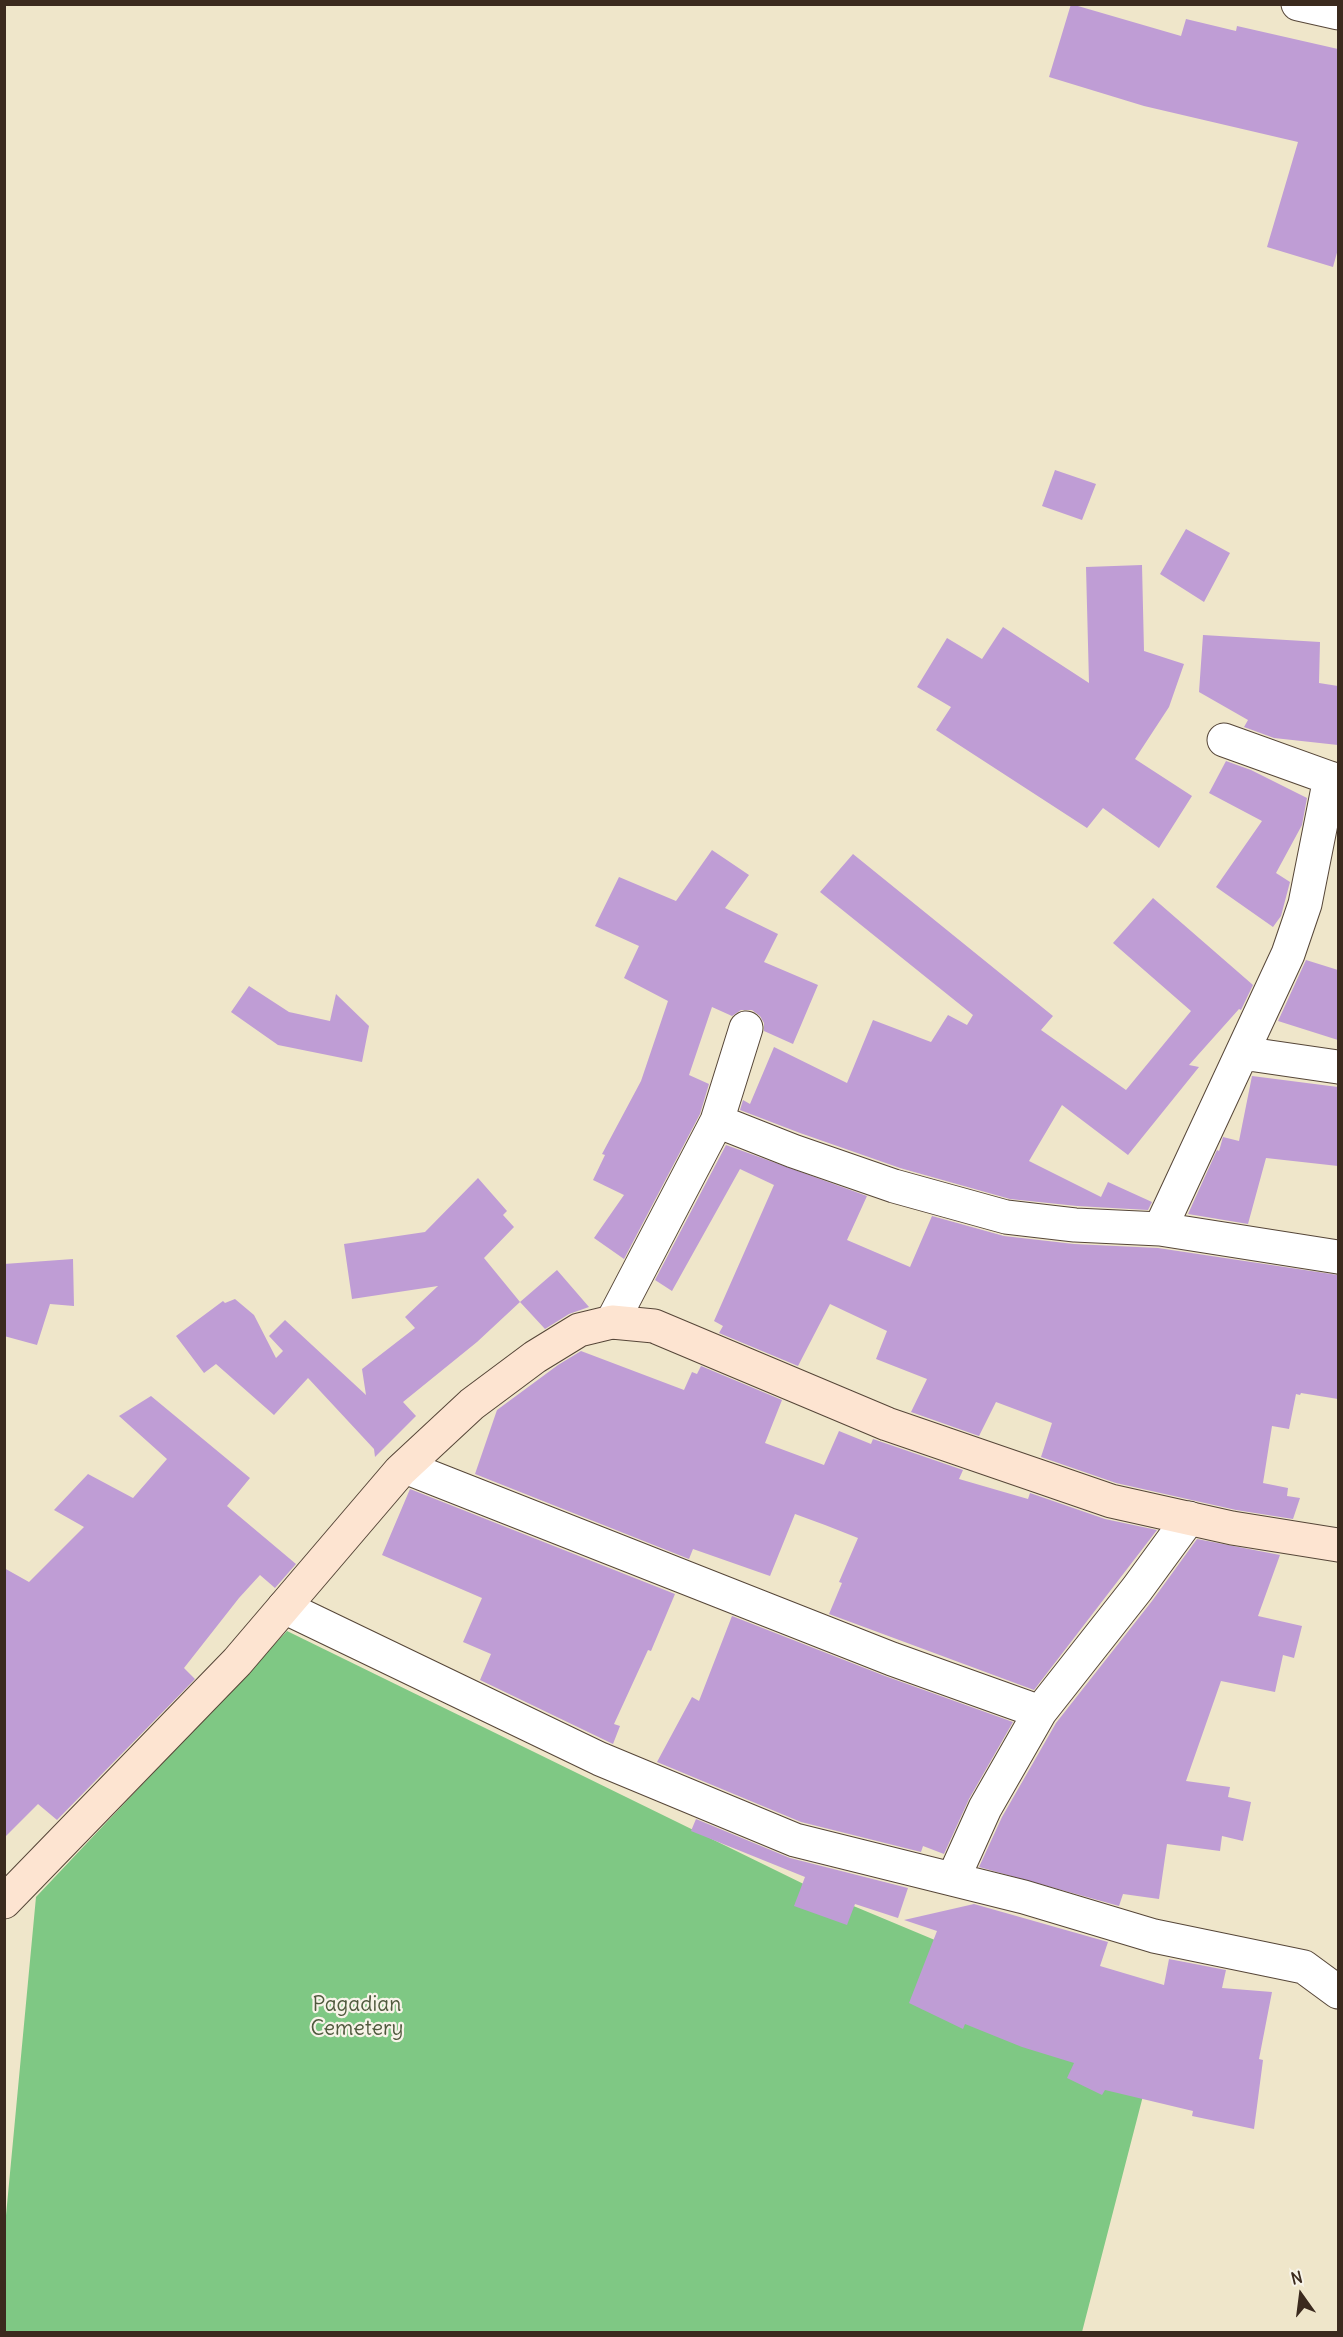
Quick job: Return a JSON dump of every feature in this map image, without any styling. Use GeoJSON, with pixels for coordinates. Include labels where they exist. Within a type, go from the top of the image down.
{"type":"FeatureCollection","features":[{"type":"Feature","properties":{"kind":"street"},"geometry":{"type":"LineString","coordinates":[[1298,4],[1338,13]]}},
{"type":"Feature","properties":{"kind":"street"},"geometry":{"type":"LineString","coordinates":[[1160,1229],[1288,954],[1305,904],[1334,780],[1224,740]]}},
{"type":"Feature","properties":{"kind":"street"},"geometry":{"type":"LineString","coordinates":[[612,1322],[717,1121],[746,1028]]}},
{"type":"Feature","properties":{"kind":"street"},"geometry":{"type":"LineString","coordinates":[[1242,1053],[1338,1067]]}},
{"type":"Feature","properties":{"kind":"street"},"geometry":{"type":"LineString","coordinates":[[717,1121],[793,1151],[894,1186],[1006,1217],[1075,1225],[1160,1229],[1338,1257]]}},
{"type":"Feature","properties":{"kind":"street"},"geometry":{"type":"LineString","coordinates":[[4,1902],[237,1662],[405,1467],[472,1404],[535,1357],[579,1330],[612,1322],[654,1326],[887,1424],[1111,1501],[1232,1528],[1338,1545]]}},
{"type":"Feature","properties":{"kind":"street"},"geometry":{"type":"LineString","coordinates":[[405,1467],[891,1659],[1040,1712]]}},
{"type":"Feature","properties":{"kind":"street"},"geometry":{"type":"LineString","coordinates":[[953,1879],[985,1808],[1040,1712],[1137,1589],[1189,1518]]}},
{"type":"Feature","properties":{"kind":"street"},"geometry":{"type":"LineString","coordinates":[[284,1606],[600,1759],[795,1840],[1024,1897],[1154,1936],[1304,1967],[1338,1992]]}},
{"type":"Feature","properties":{"kind":"green space","name":"Pagadian Cemetery"},"geometry":{"type":"Polygon","coordinates":[[[287,1631],[820,1892],[1162,2035],[1144,2092],[1082,2332],[5,2332],[5,2226],[36,1897],[287,1631]]]}},
{"type":"Feature","properties":{"kind":"building"},"geometry":{"type":"Polygon","coordinates":[[[1071,4],[1181,36],[1186,19],[1236,31],[1237,26],[1338,49],[1338,249],[1333,267],[1267,247],[1298,142],[1144,106],[1049,77],[1071,4]]]}},
{"type":"Feature","properties":{"kind":"building"},"geometry":{"type":"Polygon","coordinates":[[[1055,470],[1096,484],[1082,520],[1042,506],[1055,470]]]}},
{"type":"Feature","properties":{"kind":"building"},"geometry":{"type":"Polygon","coordinates":[[[1186,529],[1230,553],[1204,602],[1160,574],[1186,529]]]}},
{"type":"Feature","properties":{"kind":"building"},"geometry":{"type":"Polygon","coordinates":[[[1142,565],[1144,651],[1184,664],[1169,707],[1135,759],[1192,796],[1159,848],[1103,808],[1087,828],[936,730],[951,707],[917,687],[947,638],[982,659],[1003,627],[1089,683],[1086,567],[1142,565]]]}},
{"type":"Feature","properties":{"kind":"building"},"geometry":{"type":"Polygon","coordinates":[[[1203,635],[1320,642],[1319,683],[1338,686],[1338,745],[1274,738],[1244,727],[1248,720],[1199,692],[1203,635]]]}},
{"type":"Feature","properties":{"kind":"building"},"geometry":{"type":"Polygon","coordinates":[[[1226,761],[1251,770],[1307,798],[1302,825],[1276,873],[1290,882],[1281,916],[1273,927],[1216,887],[1262,821],[1209,793],[1226,761]]]}},
{"type":"Feature","properties":{"kind":"building"},"geometry":{"type":"Polygon","coordinates":[[[712,850],[749,875],[725,908],[778,934],[764,962],[818,985],[793,1044],[764,1031],[764,1023],[760,1016],[752,1010],[741,1010],[732,1016],[712,1007],[689,1075],[709,1084],[700,1114],[624,1259],[594,1238],[624,1195],[593,1180],[605,1155],[602,1154],[641,1081],[668,1001],[624,978],[639,946],[595,926],[619,877],[676,901],[712,850]]]}},
{"type":"Feature","properties":{"kind":"building"},"geometry":{"type":"Polygon","coordinates":[[[853,854],[1053,1016],[1041,1030],[1126,1090],[1191,1011],[1113,943],[1153,898],[1253,985],[1241,1010],[1239,1009],[1189,1065],[1199,1067],[1128,1155],[1062,1105],[1029,1161],[1101,1197],[1108,1182],[1152,1202],[1148,1210],[1010,1199],[900,1168],[740,1110],[743,1100],[750,1104],[774,1047],[847,1083],[873,1020],[931,1042],[948,1015],[967,1025],[973,1015],[820,892],[853,854]]]}},
{"type":"Feature","properties":{"kind":"building"},"geometry":{"type":"Polygon","coordinates":[[[1306,960],[1338,970],[1338,1040],[1278,1021],[1306,960]]]}},
{"type":"Feature","properties":{"kind":"building"},"geometry":{"type":"Polygon","coordinates":[[[249,986],[289,1012],[330,1021],[336,994],[369,1026],[362,1062],[278,1045],[231,1012],[249,986]]]}},
{"type":"Feature","properties":{"kind":"building"},"geometry":{"type":"Polygon","coordinates":[[[1252,1076],[1338,1087],[1338,1166],[1266,1158],[1248,1224],[1188,1214],[1217,1150],[1219,1151],[1223,1137],[1239,1141],[1252,1076]]]}},
{"type":"Feature","properties":{"kind":"building"},"geometry":{"type":"Polygon","coordinates":[[[726,1145],[867,1196],[847,1240],[910,1267],[932,1216],[1004,1236],[1074,1244],[1158,1248],[1338,1275],[1338,1399],[1296,1394],[1289,1429],[1272,1426],[1263,1483],[1288,1488],[1287,1496],[1300,1498],[1293,1519],[1236,1510],[1116,1483],[1041,1457],[1052,1423],[996,1402],[979,1436],[911,1412],[927,1379],[876,1359],[887,1331],[830,1304],[798,1366],[719,1333],[723,1326],[714,1321],[774,1185],[740,1169],[672,1291],[655,1280],[726,1145]]]}},
{"type":"Feature","properties":{"kind":"building"},"geometry":{"type":"Polygon","coordinates":[[[478,1178],[507,1211],[503,1215],[514,1227],[484,1258],[520,1302],[477,1342],[403,1402],[416,1416],[375,1457],[374,1449],[308,1378],[274,1415],[216,1364],[204,1373],[176,1336],[223,1301],[225,1303],[235,1299],[254,1315],[276,1358],[283,1351],[269,1336],[285,1320],[366,1395],[362,1369],[415,1328],[405,1317],[438,1286],[352,1299],[344,1244],[425,1232],[478,1178]]]}},
{"type":"Feature","properties":{"kind":"building"},"geometry":{"type":"Polygon","coordinates":[[[73,1259],[74,1306],[50,1304],[37,1345],[4,1336],[4,1264],[73,1259]]]}},
{"type":"Feature","properties":{"kind":"building"},"geometry":{"type":"Polygon","coordinates":[[[557,1270],[589,1307],[569,1314],[545,1329],[520,1302],[557,1270]]]}},
{"type":"Feature","properties":{"kind":"building"},"geometry":{"type":"Polygon","coordinates":[[[581,1351],[684,1390],[692,1372],[697,1374],[701,1366],[782,1400],[765,1443],[824,1465],[839,1431],[871,1444],[873,1439],[963,1470],[959,1479],[1028,1499],[1030,1493],[1105,1519],[1157,1530],[1034,1690],[829,1614],[842,1583],[839,1582],[858,1538],[825,1525],[795,1514],[770,1576],[693,1549],[689,1559],[475,1474],[497,1410],[581,1351]]]}},
{"type":"Feature","properties":{"kind":"building"},"geometry":{"type":"Polygon","coordinates":[[[151,1396],[250,1478],[227,1506],[296,1564],[275,1588],[260,1575],[184,1668],[195,1679],[57,1820],[38,1804],[4,1838],[4,1568],[29,1582],[84,1527],[54,1510],[88,1474],[133,1498],[167,1459],[119,1416],[151,1396]]]}},
{"type":"Feature","properties":{"kind":"building"},"geometry":{"type":"Polygon","coordinates":[[[410,1489],[675,1594],[651,1651],[648,1650],[614,1724],[620,1726],[613,1744],[480,1680],[491,1654],[463,1642],[482,1598],[382,1555],[410,1489]]]}},
{"type":"Feature","properties":{"kind":"building"},"geometry":{"type":"Polygon","coordinates":[[[1197,1539],[1280,1555],[1258,1616],[1302,1626],[1294,1658],[1283,1655],[1275,1692],[1221,1681],[1186,1781],[1230,1787],[1228,1797],[1251,1802],[1243,1841],[1222,1836],[1220,1851],[1167,1844],[1159,1899],[1123,1894],[1119,1906],[979,1867],[1002,1817],[1056,1723],[1152,1601],[1197,1539]]]}},
{"type":"Feature","properties":{"kind":"building"},"geometry":{"type":"Polygon","coordinates":[[[732,1616],[885,1676],[1013,1722],[969,1799],[944,1854],[923,1846],[921,1852],[801,1822],[657,1762],[692,1697],[699,1701],[732,1616]]]}},
{"type":"Feature","properties":{"kind":"building"},"geometry":{"type":"Polygon","coordinates":[[[696,1819],[790,1858],[908,1888],[898,1918],[855,1904],[847,1925],[794,1906],[805,1877],[691,1831],[696,1819]]]}},
{"type":"Feature","properties":{"kind":"building"},"geometry":{"type":"Polygon","coordinates":[[[974,1904],[1108,1942],[1100,1966],[1164,1985],[1169,1959],[1226,1970],[1222,1988],[1272,1992],[1259,2059],[1263,2060],[1254,2129],[1192,2116],[1193,2111],[1105,2090],[1102,2095],[1067,2078],[1074,2063],[1022,2047],[965,2024],[963,2029],[909,2003],[937,1931],[904,1920],[974,1904]]]}}]}
